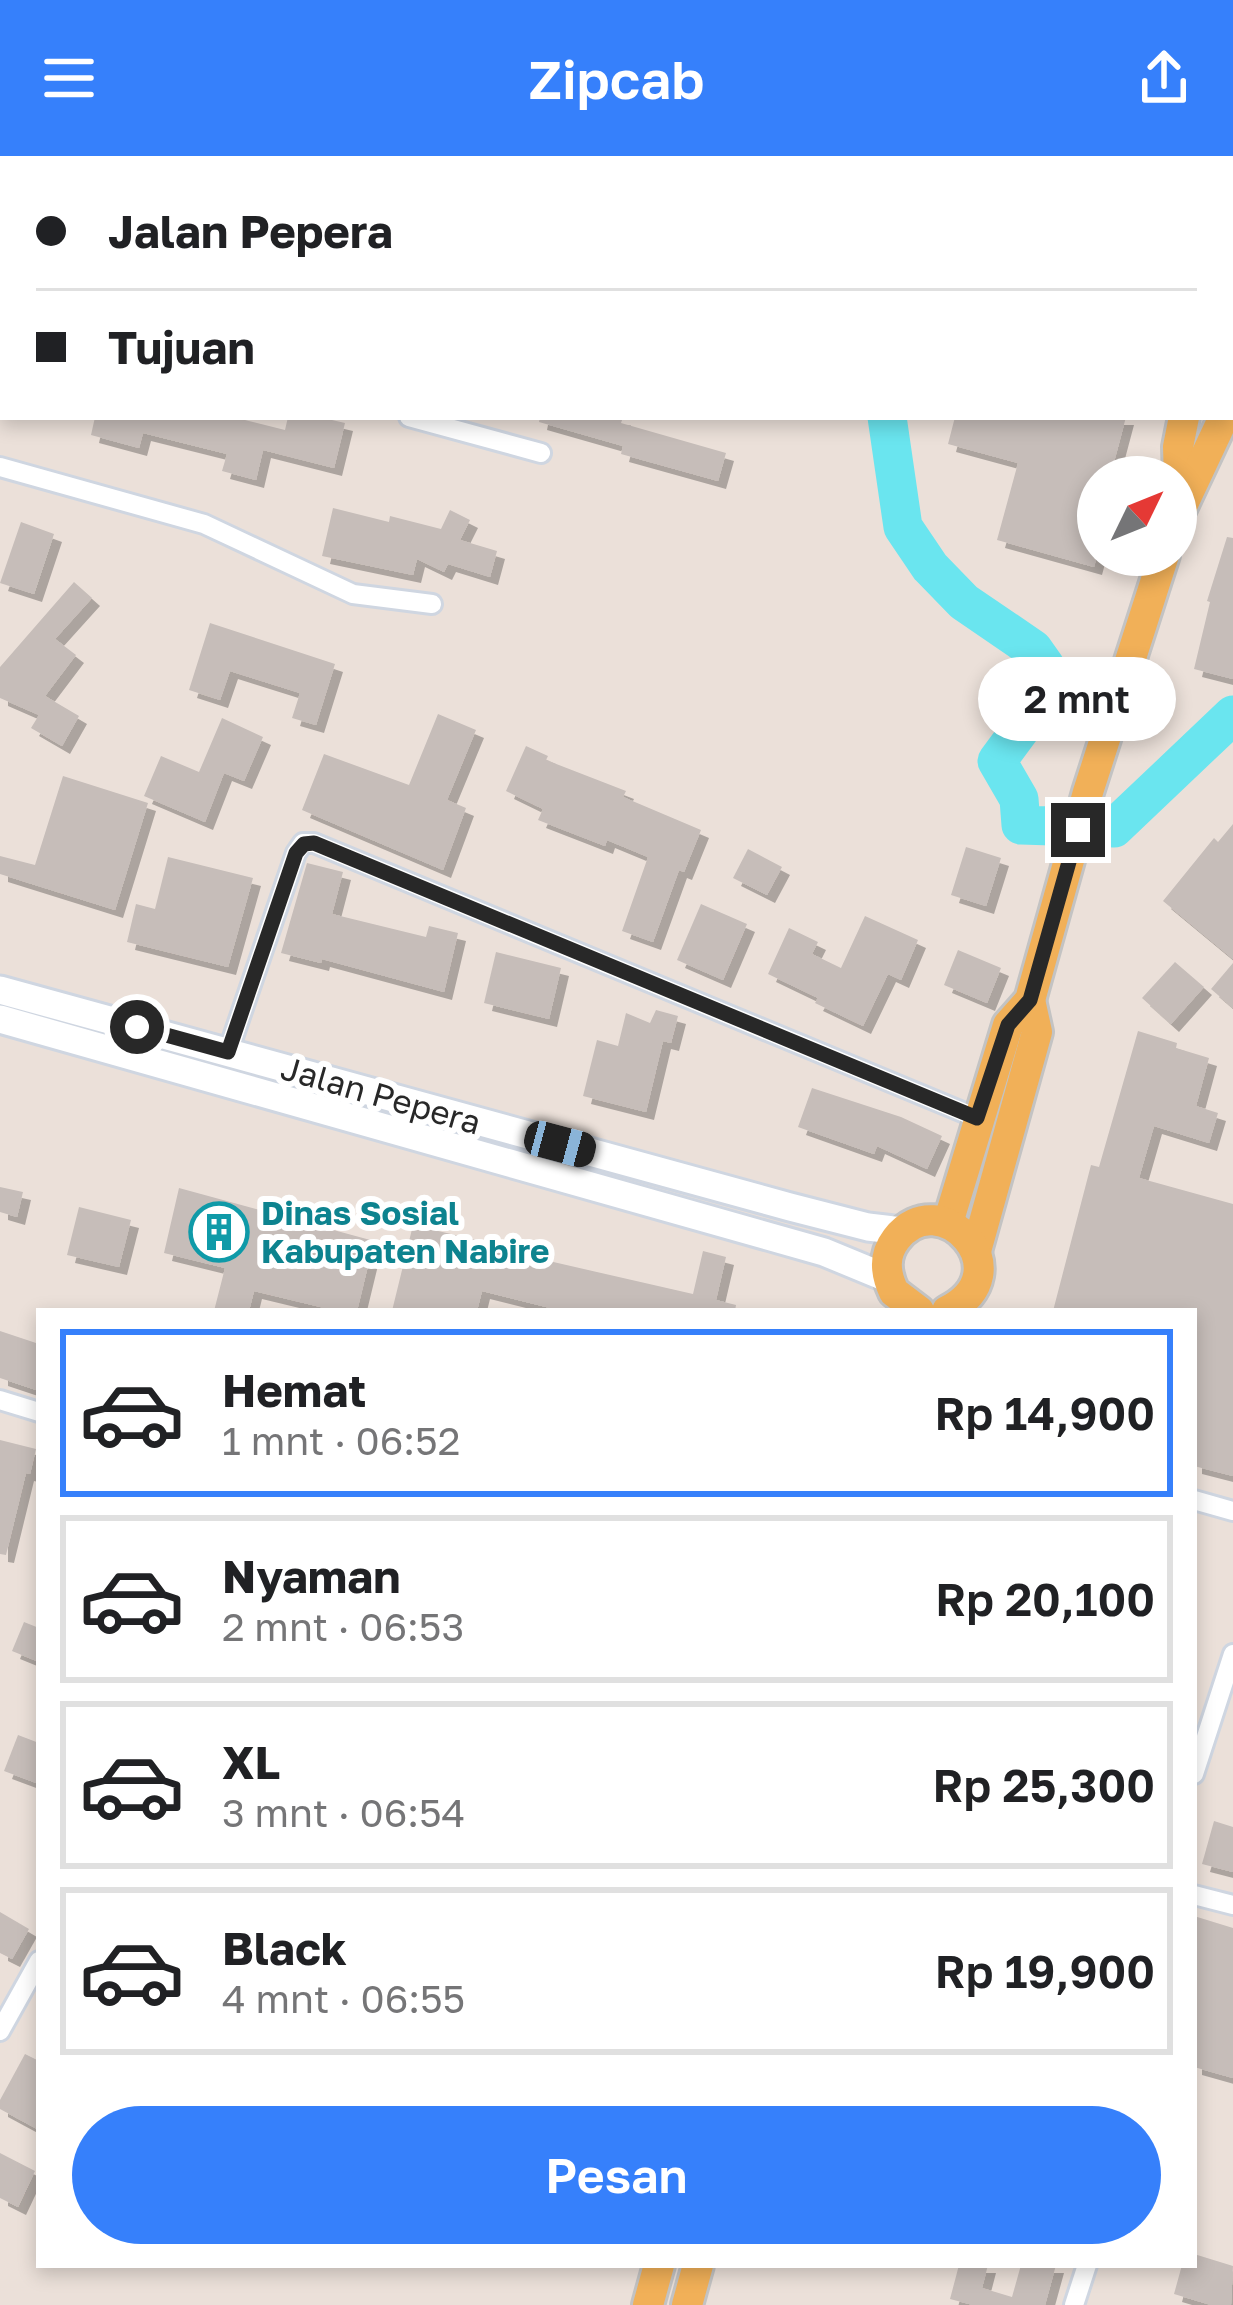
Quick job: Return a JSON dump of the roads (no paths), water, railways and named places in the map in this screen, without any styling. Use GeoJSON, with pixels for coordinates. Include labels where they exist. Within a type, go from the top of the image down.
{"type":"FeatureCollection","features":[{"type":"Feature","properties":{"kind":"main road"},"geometry":{"type":"LineString","coordinates":[[1178,456],[1183,420]]}},
{"type":"Feature","properties":{"kind":"main road"},"geometry":{"type":"LineString","coordinates":[[1197,477],[1223,420]]}},
{"type":"Feature","properties":{"kind":"main road"},"geometry":{"type":"LineString","coordinates":[[948,1223],[1008,1025],[1030,1000],[1088,792],[1157,576]]}},
{"type":"Feature","properties":{"kind":"main road","name":"Jalan Pepera"},"geometry":{"type":"LineString","coordinates":[[0,990],[790,1207],[902,1231]]}},
{"type":"Feature","properties":{"kind":"main road"},"geometry":{"type":"LineString","coordinates":[[956,1308],[978,1278],[976,1252],[1037,1032],[1030,1000]]}},
{"type":"Feature","properties":{"kind":"main road","name":"Jalan Pepera"},"geometry":{"type":"LineString","coordinates":[[0,1019],[824,1252],[887,1278]]}},
{"type":"Feature","properties":{"kind":"main road"},"geometry":{"type":"LineString","coordinates":[[415,1136],[421,1106]]}},
{"type":"Feature","properties":{"kind":"main road"},"geometry":{"type":"LineString","coordinates":[[913,1308],[887,1278],[891,1246],[902,1231],[916,1223],[948,1223],[968,1238],[976,1252]]}},
{"type":"Feature","properties":{"kind":"main road"},"geometry":{"type":"LineString","coordinates":[[648,2305],[658,2268]]}},
{"type":"Feature","properties":{"kind":"main road"},"geometry":{"type":"LineString","coordinates":[[687,2305],[697,2268]]}},
{"type":"Feature","properties":{"kind":"street"},"geometry":{"type":"LineString","coordinates":[[420,420],[541,453]]}},
{"type":"Feature","properties":{"kind":"street"},"geometry":{"type":"LineString","coordinates":[[0,467],[204,524],[353,594],[432,604]]}},
{"type":"Feature","properties":{"kind":"street"},"geometry":{"type":"LineString","coordinates":[[228,1052],[296,853],[304,844],[314,843],[977,1118]]}},
{"type":"Feature","properties":{"kind":"street"},"geometry":{"type":"LineString","coordinates":[[0,1400],[36,1411]]}},
{"type":"Feature","properties":{"kind":"street"},"geometry":{"type":"LineString","coordinates":[[1197,1501],[1233,1511]]}},
{"type":"Feature","properties":{"kind":"street"},"geometry":{"type":"LineString","coordinates":[[1197,1765],[1233,1654]]}},
{"type":"Feature","properties":{"kind":"street"},"geometry":{"type":"LineString","coordinates":[[1197,1895],[1233,1905]]}},
{"type":"Feature","properties":{"kind":"street"},"geometry":{"type":"LineString","coordinates":[[1,2026],[36,1966]]}},
{"type":"Feature","properties":{"kind":"street"},"geometry":{"type":"LineString","coordinates":[[1074,2305],[1086,2268]]}},
{"type":"Feature","properties":{"kind":"waterway"},"geometry":{"type":"LineString","coordinates":[[887,420],[903,527],[930,567],[964,602],[1033,649],[1045,666],[1042,700],[997,761],[1019,799],[1021,825],[1114,828],[1233,715]]}},
{"type":"Feature","properties":{"kind":"place","name":"Dinas Sosial Kabupaten Nabire"},"geometry":{"type":"Point","coordinates":[219,1232]}}]}
